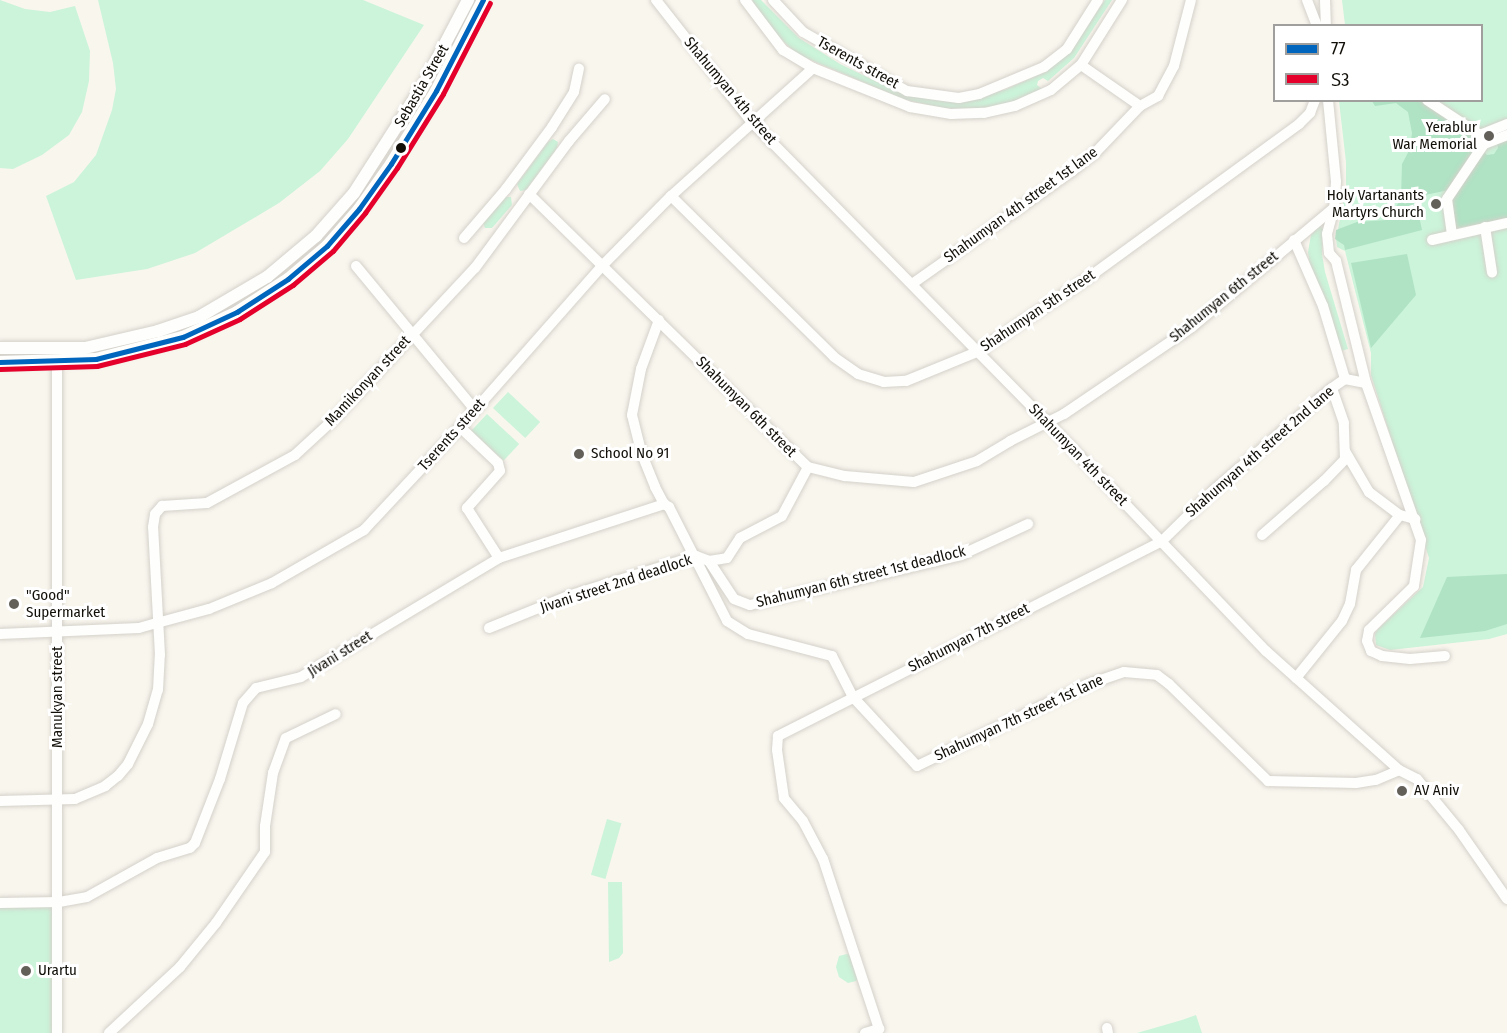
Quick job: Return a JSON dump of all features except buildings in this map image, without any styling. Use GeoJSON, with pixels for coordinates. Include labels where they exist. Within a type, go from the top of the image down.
{"type":"FeatureCollection","features":[{"type":"Feature","properties":{"kind":"main road","name":"Sebastia Street"},"geometry":{"type":"LineString","coordinates":[[0,348],[84,348],[147,334],[199,316],[267,277],[303,249],[354,193],[425,82],[468,0]]}},
{"type":"Feature","properties":{"kind":"main road","name":"Sebastia Street"},"geometry":{"type":"LineString","coordinates":[[0,362],[96,358],[183,337],[237,312],[296,273],[327,246],[359,209],[391,164],[436,91],[483,0]]}},
{"type":"Feature","properties":{"kind":"street","name":"Shahumyan 4th street"},"geometry":{"type":"LineString","coordinates":[[656,0],[751,121],[1047,422],[1266,651],[1399,770],[1417,779],[1459,830],[1507,899]]}},
{"type":"Feature","properties":{"kind":"street","name":"Tserents street"},"geometry":{"type":"LineString","coordinates":[[746,0],[783,50],[813,68],[910,107],[951,114],[984,113],[1015,106],[1050,90],[1081,65],[1122,0]]}},
{"type":"Feature","properties":{"kind":"street","name":"Tserents street"},"geometry":{"type":"LineString","coordinates":[[773,0],[803,32],[907,91],[959,98],[979,94],[1044,67],[1067,49],[1098,0]]}},
{"type":"Feature","properties":{"kind":"street","name":"Shahumyan 4th street 1st lane"},"geometry":{"type":"LineString","coordinates":[[912,284],[1072,171],[1095,153],[1140,106],[1158,96],[1166,85],[1174,66],[1191,0]]}},
{"type":"Feature","properties":{"kind":"street"},"geometry":{"type":"LineString","coordinates":[[1307,0],[1316,24]]}},
{"type":"Feature","properties":{"kind":"street"},"geometry":{"type":"LineString","coordinates":[[1325,0],[1326,24]]}},
{"type":"Feature","properties":{"kind":"street"},"geometry":{"type":"LineString","coordinates":[[1081,65],[1140,106]]}},
{"type":"Feature","properties":{"kind":"street","name":"Tserents street"},"geometry":{"type":"LineString","coordinates":[[0,634],[139,628],[209,609],[272,583],[364,530],[460,427],[603,265],[671,196],[751,121],[784,97],[813,68]]}},
{"type":"Feature","properties":{"kind":"street"},"geometry":{"type":"LineString","coordinates":[[464,238],[506,189],[552,127],[574,92],[579,69]]}},
{"type":"Feature","properties":{"kind":"street","name":"Mamikonyan street"},"geometry":{"type":"LineString","coordinates":[[158,623],[153,527],[155,514],[162,506],[207,503],[295,455],[334,419],[475,268],[490,243],[569,141],[605,99]]}},
{"type":"Feature","properties":{"kind":"street","name":"Shahumyan 5th street"},"geometry":{"type":"LineString","coordinates":[[671,196],[834,357],[858,374],[884,382],[906,381],[977,352],[1081,283],[1299,124],[1310,113],[1314,102]]}},
{"type":"Feature","properties":{"kind":"street"},"geometry":{"type":"LineString","coordinates":[[1328,102],[1336,167],[1334,208],[1327,234],[1329,253],[1336,261],[1365,383],[1415,519],[1421,551],[1414,586],[1369,630],[1367,641],[1371,651],[1382,656],[1410,659],[1446,656]]}},
{"type":"Feature","properties":{"kind":"street"},"geometry":{"type":"LineString","coordinates":[[1430,102],[1482,139],[1507,135]]}},
{"type":"Feature","properties":{"kind":"street"},"geometry":{"type":"LineString","coordinates":[[1452,233],[1447,200],[1482,139],[1507,124]]}},
{"type":"Feature","properties":{"kind":"street"},"geometry":{"type":"LineString","coordinates":[[552,127],[569,141]]}},
{"type":"Feature","properties":{"kind":"street","name":"Shahumyan 6th street"},"geometry":{"type":"LineString","coordinates":[[506,189],[527,198],[603,265],[808,467],[845,476],[914,482],[978,461],[1064,414],[1192,327],[1334,208]]}},
{"type":"Feature","properties":{"kind":"street"},"geometry":{"type":"LineString","coordinates":[[1432,240],[1452,233],[1507,223]]}},
{"type":"Feature","properties":{"kind":"street"},"geometry":{"type":"LineString","coordinates":[[1485,227],[1492,272]]}},
{"type":"Feature","properties":{"kind":"street"},"geometry":{"type":"LineString","coordinates":[[1294,240],[1323,306],[1345,379]]}},
{"type":"Feature","properties":{"kind":"street"},"geometry":{"type":"LineString","coordinates":[[356,266],[475,410]]}},
{"type":"Feature","properties":{"kind":"street"},"geometry":{"type":"LineString","coordinates":[[659,320],[641,369],[632,415],[641,452],[664,504],[669,507],[696,556]]}},
{"type":"Feature","properties":{"kind":"street","name":"Manukyan street"},"geometry":{"type":"LineString","coordinates":[[57,361],[59,902],[57,1033]]}},
{"type":"Feature","properties":{"kind":"street","name":"Shahumyan 4th street 2nd lane"},"geometry":{"type":"LineString","coordinates":[[1161,542],[1213,491],[1332,388],[1345,379],[1365,383]]}},
{"type":"Feature","properties":{"kind":"street"},"geometry":{"type":"LineString","coordinates":[[1262,535],[1324,481],[1345,459],[1344,423],[1332,388]]}},
{"type":"Feature","properties":{"kind":"street"},"geometry":{"type":"LineString","coordinates":[[460,427],[498,462],[500,471],[467,508],[499,558]]}},
{"type":"Feature","properties":{"kind":"street"},"geometry":{"type":"LineString","coordinates":[[1346,451],[1369,492],[1400,515],[1415,519]]}},
{"type":"Feature","properties":{"kind":"street","name":"Jivani street 2nd deadlock"},"geometry":{"type":"LineString","coordinates":[[489,628],[568,596],[696,556],[709,561],[727,558],[740,538],[782,516],[808,467]]}},
{"type":"Feature","properties":{"kind":"street","name":"Jivani street"},"geometry":{"type":"LineString","coordinates":[[0,903],[59,902],[87,897],[157,858],[190,848],[195,843],[220,779],[243,703],[256,688],[301,678],[499,558],[664,504]]}},
{"type":"Feature","properties":{"kind":"street"},"geometry":{"type":"LineString","coordinates":[[1296,678],[1342,621],[1350,604],[1356,570],[1400,515]]}},
{"type":"Feature","properties":{"kind":"street","name":"Shahumyan 6th street 1st deadlock"},"geometry":{"type":"LineString","coordinates":[[709,561],[734,599],[750,604],[961,555],[1028,524]]}},
{"type":"Feature","properties":{"kind":"street","name":"Shahumyan 7th street"},"geometry":{"type":"LineString","coordinates":[[865,1033],[879,1029],[823,859],[804,821],[784,798],[777,750],[778,736],[1161,542]]}},
{"type":"Feature","properties":{"kind":"street","name":"Shahumyan 7th street 1st lane"},"geometry":{"type":"LineString","coordinates":[[696,556],[727,621],[748,634],[832,656],[853,697],[917,766],[1086,685],[1124,672],[1144,672],[1157,675],[1169,684],[1268,781],[1356,783],[1376,780],[1399,770]]}},
{"type":"Feature","properties":{"kind":"street"},"geometry":{"type":"LineString","coordinates":[[0,801],[57,801],[91,794],[105,786],[128,764],[148,724],[158,690],[160,664],[158,623]]}},
{"type":"Feature","properties":{"kind":"street"},"geometry":{"type":"LineString","coordinates":[[109,1033],[180,967],[216,923],[265,852],[265,826],[273,773],[286,738],[336,714]]}},
{"type":"Feature","properties":{"kind":"green space"},"geometry":{"type":"Polygon","coordinates":[[[0,0],[25,9],[50,12],[75,6],[90,51],[89,81],[82,112],[69,135],[42,155],[13,169],[0,168],[0,0]]]}},
{"type":"Feature","properties":{"kind":"green space"},"geometry":{"type":"Polygon","coordinates":[[[98,0],[363,0],[424,25],[348,139],[320,171],[279,203],[195,253],[147,269],[76,280],[46,196],[74,182],[96,155],[112,110],[116,89],[113,63],[98,0]]]}},
{"type":"Feature","properties":{"kind":"green space"},"geometry":{"type":"Polygon","coordinates":[[[752,0],[761,0],[799,38],[840,64],[900,93],[949,102],[972,99],[1007,89],[1047,71],[1077,41],[1105,0],[1112,0],[1074,58],[1048,81],[1043,78],[1038,81],[1037,85],[1042,89],[1010,105],[981,110],[942,108],[903,99],[797,54],[764,23],[752,0]]]}},
{"type":"Feature","properties":{"kind":"green space"},"geometry":{"type":"Polygon","coordinates":[[[1342,0],[1507,0],[1507,634],[1489,639],[1390,650],[1376,645],[1375,634],[1378,629],[1423,587],[1429,558],[1371,375],[1371,353],[1345,251],[1337,247],[1336,239],[1346,189],[1346,162],[1339,102],[1483,102],[1483,24],[1345,24],[1342,0]]]}},
{"type":"Feature","properties":{"kind":"green space"},"geometry":{"type":"Polygon","coordinates":[[[1373,102],[1425,102],[1472,133],[1468,145],[1474,151],[1449,190],[1415,197],[1422,230],[1345,250],[1344,245],[1335,239],[1336,230],[1357,222],[1387,220],[1401,199],[1402,164],[1410,149],[1412,133],[1408,112],[1396,103],[1375,106],[1373,102]]]}},
{"type":"Feature","properties":{"kind":"green space"},"geometry":{"type":"Polygon","coordinates":[[[1507,138],[1507,219],[1456,228],[1450,199],[1483,151],[1487,155],[1494,154],[1498,148],[1497,142],[1507,138]]]}},
{"type":"Feature","properties":{"kind":"green space"},"geometry":{"type":"Polygon","coordinates":[[[553,139],[558,142],[557,148],[526,190],[520,191],[517,184],[548,142],[553,139]]]}},
{"type":"Feature","properties":{"kind":"green space"},"geometry":{"type":"Polygon","coordinates":[[[506,197],[511,197],[512,205],[492,228],[485,228],[483,223],[506,197]]]}},
{"type":"Feature","properties":{"kind":"green space"},"geometry":{"type":"Polygon","coordinates":[[[1319,225],[1323,229],[1322,254],[1325,272],[1348,349],[1341,351],[1310,266],[1308,252],[1311,235],[1319,225]]]}},
{"type":"Feature","properties":{"kind":"green space"},"geometry":{"type":"Polygon","coordinates":[[[1407,254],[1416,295],[1371,348],[1351,263],[1407,254]]]}},
{"type":"Feature","properties":{"kind":"green space"},"geometry":{"type":"Polygon","coordinates":[[[508,392],[540,422],[525,438],[493,408],[508,392]]]}},
{"type":"Feature","properties":{"kind":"green space"},"geometry":{"type":"Polygon","coordinates":[[[487,414],[519,444],[503,461],[471,431],[487,414]]]}},
{"type":"Feature","properties":{"kind":"green space"},"geometry":{"type":"Polygon","coordinates":[[[1507,574],[1507,624],[1485,631],[1420,638],[1447,577],[1507,574]]]}},
{"type":"Feature","properties":{"kind":"green space"},"geometry":{"type":"Polygon","coordinates":[[[607,819],[621,823],[605,879],[591,875],[607,819]]]}},
{"type":"Feature","properties":{"kind":"green space"},"geometry":{"type":"Polygon","coordinates":[[[608,882],[622,882],[623,953],[619,958],[609,962],[608,882]]]}},
{"type":"Feature","properties":{"kind":"green space","name":"Urartu"},"geometry":{"type":"Polygon","coordinates":[[[0,907],[52,907],[52,1033],[0,1033],[0,907]]]}},
{"type":"Feature","properties":{"kind":"green space"},"geometry":{"type":"Polygon","coordinates":[[[847,954],[854,956],[860,976],[856,981],[848,983],[839,977],[836,967],[839,956],[847,954]]]}},
{"type":"Feature","properties":{"kind":"green space"},"geometry":{"type":"Polygon","coordinates":[[[1196,1015],[1202,1033],[1137,1033],[1182,1020],[1196,1015]]]}},
{"type":"Feature","properties":{"kind":"transit line","name":"77"},"geometry":{"type":"LineString","coordinates":[[0,362],[96,359],[183,337],[237,312],[288,279],[327,246],[359,209],[391,164],[436,91],[483,0]]}},
{"type":"Feature","properties":{"kind":"transit line","name":"Տ3"},"geometry":{"type":"LineString","coordinates":[[0,369],[97,366],[185,344],[240,319],[293,285],[333,251],[365,213],[397,168],[443,94],[490,3]]}},
{"type":"Feature","properties":{"kind":"place","name":"Yerablur War Memorial"},"geometry":{"type":"Point","coordinates":[1489,136]}},
{"type":"Feature","properties":{"kind":"place","name":"Holy Vartanants Martyrs Church"},"geometry":{"type":"Point","coordinates":[1436,204]}},
{"type":"Feature","properties":{"kind":"place","name":"School No 91"},"geometry":{"type":"Point","coordinates":[579,454]}},
{"type":"Feature","properties":{"kind":"place","name":"\"Good\" Supermarket"},"geometry":{"type":"Point","coordinates":[14,604]}},
{"type":"Feature","properties":{"kind":"place","name":"AV Aniv"},"geometry":{"type":"Point","coordinates":[1402,791]}},
{"type":"Feature","properties":{"kind":"place","name":"Urartu"},"geometry":{"type":"Point","coordinates":[26,971]}}]}
